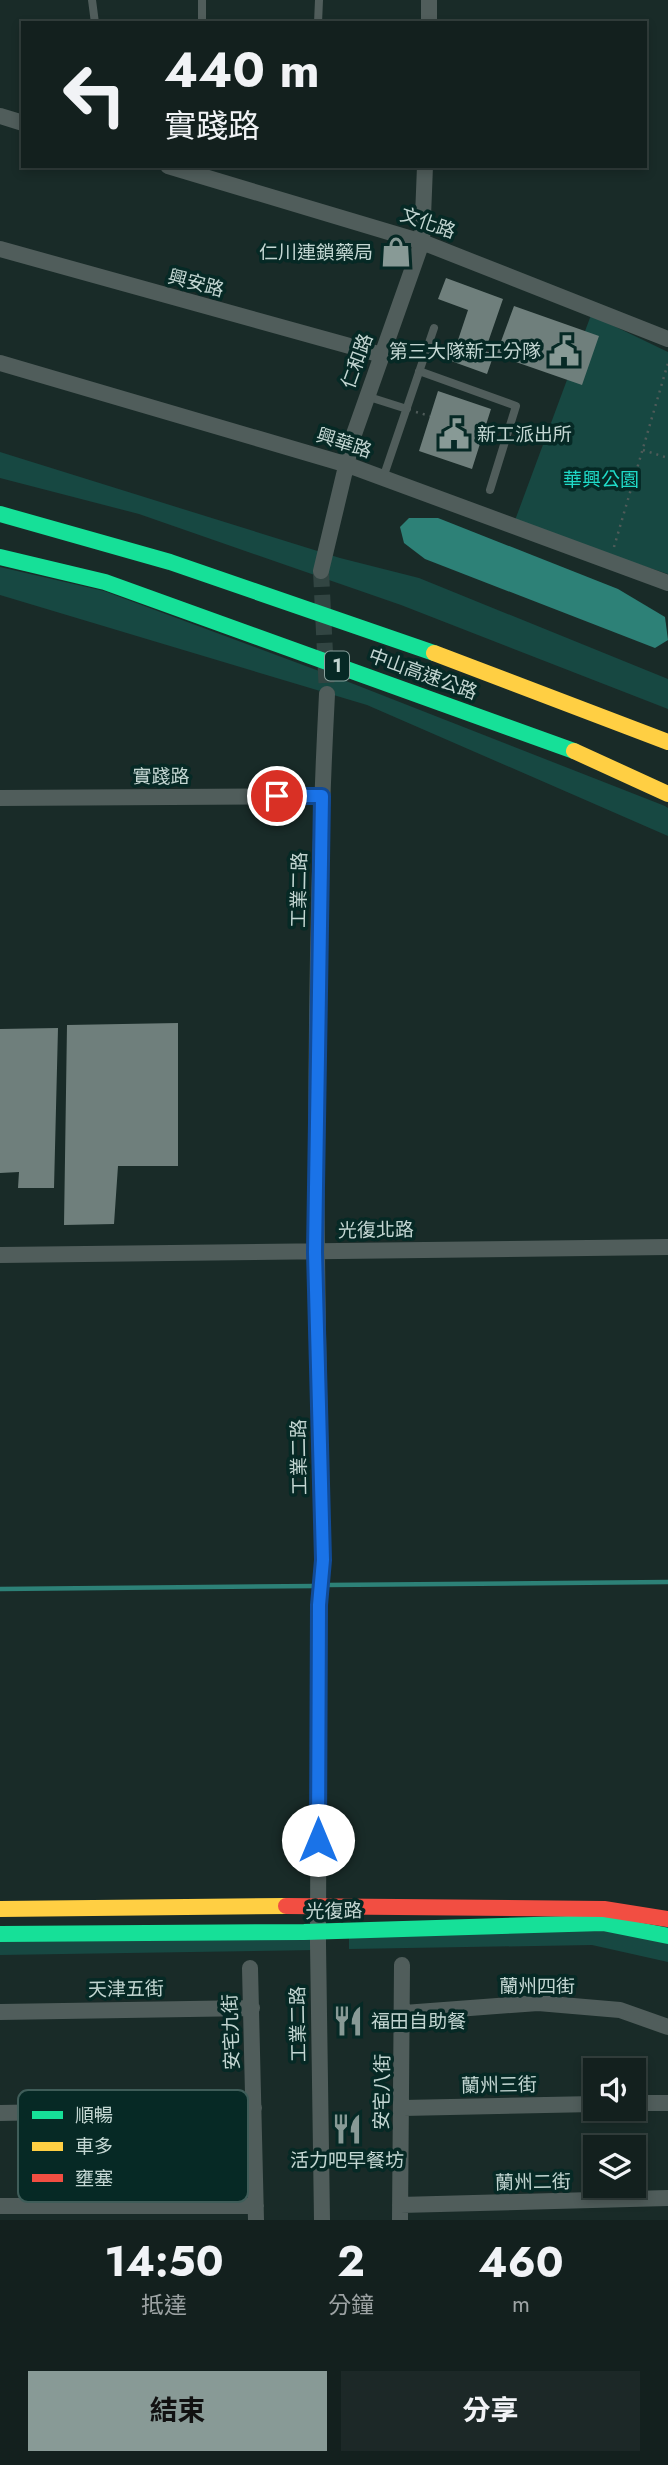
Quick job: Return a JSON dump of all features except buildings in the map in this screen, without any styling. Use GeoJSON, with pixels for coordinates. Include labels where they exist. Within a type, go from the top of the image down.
{"type":"FeatureCollection","features":[{"type":"Feature","properties":{"kind":"main road","name":"中山高速公路"},"geometry":{"type":"LineString","coordinates":[[0,514],[173,563],[386,633],[668,742]]}},
{"type":"Feature","properties":{"kind":"main road","name":"中山高速公路"},"geometry":{"type":"LineString","coordinates":[[0,557],[105,582],[578,753],[668,794]]}},
{"type":"Feature","properties":{"kind":"main road","name":"光復路"},"geometry":{"type":"LineString","coordinates":[[0,1909],[318,1906],[604,1909],[668,1919]]}},
{"type":"Feature","properties":{"kind":"main road","name":"光復路"},"geometry":{"type":"LineString","coordinates":[[0,1934],[318,1932],[603,1923],[668,1936]]}},
{"type":"Feature","properties":{"kind":"street"},"geometry":{"type":"LineString","coordinates":[[429,0],[429,21]]}},
{"type":"Feature","properties":{"kind":"street"},"geometry":{"type":"LineString","coordinates":[[0,116],[21,122]]}},
{"type":"Feature","properties":{"kind":"street","name":"文化路"},"geometry":{"type":"LineString","coordinates":[[175,168],[422,242],[668,339]]}},
{"type":"Feature","properties":{"kind":"street","name":"仁和路"},"geometry":{"type":"LineString","coordinates":[[321,571],[366,396],[422,242],[425,168]]}},
{"type":"Feature","properties":{"kind":"street","name":"興安路"},"geometry":{"type":"LineString","coordinates":[[0,249],[382,355]]}},
{"type":"Feature","properties":{"kind":"street","name":"興華路"},"geometry":{"type":"LineString","coordinates":[[0,363],[348,465],[668,583]]}},
{"type":"Feature","properties":{"kind":"street","name":"工業二路"},"geometry":{"type":"LineString","coordinates":[[322,2220],[318,1906],[319,1605],[323,1560],[315,1252],[322,796],[327,694]]}},
{"type":"Feature","properties":{"kind":"street","name":"實踐路"},"geometry":{"type":"LineString","coordinates":[[0,798],[322,796]]}},
{"type":"Feature","properties":{"kind":"street","name":"光復北路"},"geometry":{"type":"LineString","coordinates":[[0,1255],[668,1247]]}},
{"type":"Feature","properties":{"kind":"street","name":"安宅八街"},"geometry":{"type":"LineString","coordinates":[[400,2213],[404,2013],[402,1965]]}},
{"type":"Feature","properties":{"kind":"street","name":"安宅九街"},"geometry":{"type":"LineString","coordinates":[[250,1968],[256,2213]]}},
{"type":"Feature","properties":{"kind":"street","name":"蘭州四街"},"geometry":{"type":"LineString","coordinates":[[404,2013],[538,2003],[620,2010],[668,2027]]}},
{"type":"Feature","properties":{"kind":"street","name":"天津五街"},"geometry":{"type":"LineString","coordinates":[[0,2012],[252,2007]]}},
{"type":"Feature","properties":{"kind":"street"},"geometry":{"type":"LineString","coordinates":[[646,2103],[668,2103]]}},
{"type":"Feature","properties":{"kind":"street","name":"蘭州三街"},"geometry":{"type":"LineString","coordinates":[[403,2108],[583,2104]]}},
{"type":"Feature","properties":{"kind":"street"},"geometry":{"type":"LineString","coordinates":[[248,2108],[254,2108]]}},
{"type":"Feature","properties":{"kind":"street"},"geometry":{"type":"LineString","coordinates":[[0,2113],[18,2113]]}},
{"type":"Feature","properties":{"kind":"street","name":"蘭州二街"},"geometry":{"type":"LineString","coordinates":[[400,2213],[668,2198]]}},
{"type":"Feature","properties":{"kind":"street"},"geometry":{"type":"LineString","coordinates":[[0,2206],[256,2213]]}},
{"type":"Feature","properties":{"kind":"lane"},"geometry":{"type":"LineString","coordinates":[[92,0],[97,21]]}},
{"type":"Feature","properties":{"kind":"lane"},"geometry":{"type":"LineString","coordinates":[[202,0],[202,21]]}},
{"type":"Feature","properties":{"kind":"lane"},"geometry":{"type":"LineString","coordinates":[[318,21],[319,0]]}},
{"type":"Feature","properties":{"kind":"lane"},"geometry":{"type":"LineString","coordinates":[[383,478],[434,328]]}},
{"type":"Feature","properties":{"kind":"lane"},"geometry":{"type":"LineString","coordinates":[[419,371],[516,406],[490,491]]}},
{"type":"Feature","properties":{"kind":"lane"},"geometry":{"type":"LineString","coordinates":[[366,396],[407,409]]}},
{"type":"Feature","properties":{"kind":"path"},"geometry":{"type":"LineString","coordinates":[[611,554],[668,363]]}},
{"type":"Feature","properties":{"kind":"path"},"geometry":{"type":"LineString","coordinates":[[643,450],[668,458]]}},
{"type":"Feature","properties":{"kind":"green space","name":"華興公園"},"geometry":{"type":"Polygon","coordinates":[[[591,315],[668,352],[668,574],[514,523],[591,315]]]}},
{"type":"Feature","properties":{"kind":"green space"},"geometry":{"type":"Polygon","coordinates":[[[0,452],[340,558],[419,578],[668,679],[668,709],[401,605],[139,514],[0,478],[0,452]]]}},
{"type":"Feature","properties":{"kind":"green space"},"geometry":{"type":"Polygon","coordinates":[[[0,567],[104,591],[346,681],[665,806],[668,808],[668,836],[367,705],[0,595],[0,567]]]}},
{"type":"Feature","properties":{"kind":"green space"},"geometry":{"type":"Polygon","coordinates":[[[602,1926],[668,1938],[668,1962],[592,1945],[349,1949],[349,1935],[602,1926]]]}},
{"type":"Feature","properties":{"kind":"green space"},"geometry":{"type":"Polygon","coordinates":[[[317,1935],[316,1950],[0,1955],[0,1937],[317,1935]]]}},
{"type":"Feature","properties":{"kind":"shaded area"},"geometry":{"type":"Polygon","coordinates":[[[409,518],[438,518],[618,589],[665,617],[668,640],[655,648],[425,559],[404,543],[400,527],[409,518]]]}},
{"type":"Feature","properties":{"kind":"waterway"},"geometry":{"type":"LineString","coordinates":[[326,1585],[668,1582]]}},
{"type":"Feature","properties":{"kind":"waterway"},"geometry":{"type":"LineString","coordinates":[[0,1589],[317,1586]]}},
{"type":"Feature","properties":{"kind":"tunnel"},"geometry":{"type":"LineString","coordinates":[[321,571],[327,694]]}},
{"type":"Feature","properties":{"kind":"traffic: fast"},"geometry":{"type":"LineString","coordinates":[[0,514],[170,562],[434,653]]}},
{"type":"Feature","properties":{"kind":"traffic: fast"},"geometry":{"type":"LineString","coordinates":[[0,557],[105,582],[574,751]]}},
{"type":"Feature","properties":{"kind":"traffic: fast"},"geometry":{"type":"LineString","coordinates":[[0,1934],[304,1932],[603,1923],[668,1936]]}},
{"type":"Feature","properties":{"kind":"traffic: slow"},"geometry":{"type":"LineString","coordinates":[[434,653],[668,742]]}},
{"type":"Feature","properties":{"kind":"traffic: slow"},"geometry":{"type":"LineString","coordinates":[[574,751],[668,794]]}},
{"type":"Feature","properties":{"kind":"traffic: slow"},"geometry":{"type":"LineString","coordinates":[[0,1909],[286,1906]]}},
{"type":"Feature","properties":{"kind":"traffic: jam"},"geometry":{"type":"LineString","coordinates":[[286,1906],[604,1909],[668,1919]]}},
{"type":"Feature","properties":{"kind":"place","name":"仁川連鎖藥局"},"geometry":{"type":"Point","coordinates":[396,252]}},
{"type":"Feature","properties":{"kind":"place","name":"第三大隊新工分隊"},"geometry":{"type":"Point","coordinates":[564,351]}},
{"type":"Feature","properties":{"kind":"place","name":"新工派出所"},"geometry":{"type":"Point","coordinates":[454,434]}},
{"type":"Feature","properties":{"kind":"place","name":"福田自助餐"},"geometry":{"type":"Point","coordinates":[348,2021]}},
{"type":"Feature","properties":{"kind":"place","name":"活力吧早餐坊"},"geometry":{"type":"Point","coordinates":[347,2129]}},
{"type":"Feature","properties":{"kind":"route"},"geometry":{"type":"LineString","coordinates":[[277,796],[322,796],[315,1252],[323,1560],[319,1605],[318,1840]]}}]}
